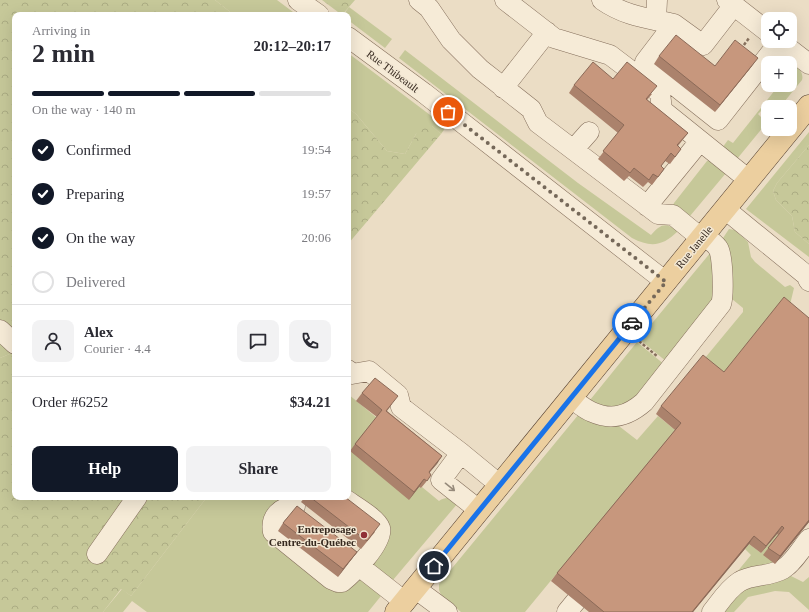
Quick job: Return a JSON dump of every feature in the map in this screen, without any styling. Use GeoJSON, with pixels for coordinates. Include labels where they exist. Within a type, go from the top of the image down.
{"type":"FeatureCollection","features":[{"type":"Feature","properties":{"kind":"main road","name":"Rue Janelle"},"geometry":{"type":"LineString","coordinates":[[406,601],[809,106]]}},
{"type":"Feature","properties":{"kind":"street"},"geometry":{"type":"LineString","coordinates":[[298,0],[314,12]]}},
{"type":"Feature","properties":{"kind":"street"},"geometry":{"type":"LineString","coordinates":[[505,0],[554,38],[610,55],[660,93],[662,110],[749,180]]}},
{"type":"Feature","properties":{"kind":"street"},"geometry":{"type":"LineString","coordinates":[[602,0],[621,11],[665,22],[703,45],[731,3],[761,27]]}},
{"type":"Feature","properties":{"kind":"street"},"geometry":{"type":"LineString","coordinates":[[658,0],[665,22],[645,62],[718,120],[775,48]]}},
{"type":"Feature","properties":{"kind":"street"},"geometry":{"type":"LineString","coordinates":[[428,3],[451,40],[480,69],[531,109],[538,123],[658,214],[673,216],[702,237],[715,244],[720,254],[723,291],[721,304],[648,396],[632,412],[625,415],[607,416],[592,412],[571,398]]}},
{"type":"Feature","properties":{"kind":"street"},"geometry":{"type":"LineString","coordinates":[[503,88],[548,32]]}},
{"type":"Feature","properties":{"kind":"street","name":"Rue Thibeault"},"geometry":{"type":"LineString","coordinates":[[351,39],[424,93],[666,282]]}},
{"type":"Feature","properties":{"kind":"street"},"geometry":{"type":"LineString","coordinates":[[789,48],[809,64]]}},
{"type":"Feature","properties":{"kind":"street"},"geometry":{"type":"LineString","coordinates":[[574,149],[589,132]]}},
{"type":"Feature","properties":{"kind":"street"},"geometry":{"type":"LineString","coordinates":[[647,206],[700,141]]}},
{"type":"Feature","properties":{"kind":"street"},"geometry":{"type":"LineString","coordinates":[[725,209],[806,275],[809,281]]}},
{"type":"Feature","properties":{"kind":"street"},"geometry":{"type":"LineString","coordinates":[[0,330],[12,341]]}},
{"type":"Feature","properties":{"kind":"street"},"geometry":{"type":"LineString","coordinates":[[351,373],[369,372],[398,395],[400,407],[462,453],[500,485]]}},
{"type":"Feature","properties":{"kind":"street"},"geometry":{"type":"LineString","coordinates":[[462,453],[441,480],[479,510]]}},
{"type":"Feature","properties":{"kind":"street"},"geometry":{"type":"LineString","coordinates":[[97,554],[135,500]]}},
{"type":"Feature","properties":{"kind":"street"},"geometry":{"type":"LineString","coordinates":[[299,507],[283,508],[278,512],[274,518],[272,527],[275,534],[334,581],[342,582],[358,558],[379,538],[380,529],[374,521],[346,500]]}},
{"type":"Feature","properties":{"kind":"street"},"geometry":{"type":"LineString","coordinates":[[712,612],[731,588],[737,583],[749,578],[783,569],[789,565],[809,539]]}},
{"type":"Feature","properties":{"kind":"street"},"geometry":{"type":"LineString","coordinates":[[358,558],[406,601],[447,612]]}},
{"type":"Feature","properties":{"kind":"path"},"geometry":{"type":"LineString","coordinates":[[638,340],[660,358]]}},
{"type":"Feature","properties":{"kind":"green space"},"geometry":{"type":"Polygon","coordinates":[[[0,0],[215,0],[230,12],[12,12],[12,334],[0,324],[0,0]]]}},
{"type":"Feature","properties":{"kind":"green space"},"geometry":{"type":"Polygon","coordinates":[[[215,0],[277,0],[293,12],[230,12],[215,0]]]}},
{"type":"Feature","properties":{"kind":"green space"},"geometry":{"type":"Polygon","coordinates":[[[322,0],[355,0],[345,12],[338,12],[322,0]]]}},
{"type":"Feature","properties":{"kind":"green space"},"geometry":{"type":"Polygon","coordinates":[[[349,7],[392,39],[385,48],[351,22],[351,12],[345,12],[349,7]]]}},
{"type":"Feature","properties":{"kind":"green space"},"geometry":{"type":"Polygon","coordinates":[[[405,50],[578,183],[651,235],[658,228],[666,225],[678,231],[667,240],[656,244],[645,243],[632,238],[399,58],[405,50]]]}},
{"type":"Feature","properties":{"kind":"green space"},"geometry":{"type":"Polygon","coordinates":[[[351,55],[446,127],[441,134],[432,126],[416,134],[405,154],[387,151],[356,114],[351,110],[351,55]]]}},
{"type":"Feature","properties":{"kind":"green space"},"geometry":{"type":"Polygon","coordinates":[[[797,67],[801,72],[802,80],[797,86],[797,67]]]}},
{"type":"Feature","properties":{"kind":"green space"},"geometry":{"type":"Polygon","coordinates":[[[773,92],[792,92],[786,100],[767,100],[773,92]]]}},
{"type":"Feature","properties":{"kind":"green space"},"geometry":{"type":"Polygon","coordinates":[[[761,108],[761,111],[758,114],[761,117],[761,130],[737,159],[722,148],[728,140],[733,143],[761,108]]]}},
{"type":"Feature","properties":{"kind":"green space"},"geometry":{"type":"Polygon","coordinates":[[[351,110],[356,114],[387,151],[405,154],[424,123],[432,126],[441,134],[351,240],[351,110]]]}},
{"type":"Feature","properties":{"kind":"green space"},"geometry":{"type":"Polygon","coordinates":[[[809,132],[809,145],[777,183],[773,191],[776,200],[792,216],[795,232],[809,244],[809,257],[746,209],[809,132]]]}},
{"type":"Feature","properties":{"kind":"green space"},"geometry":{"type":"Polygon","coordinates":[[[809,145],[809,244],[795,232],[792,216],[776,200],[773,191],[777,183],[809,145]]]}},
{"type":"Feature","properties":{"kind":"green space"},"geometry":{"type":"Polygon","coordinates":[[[710,160],[726,173],[690,216],[673,206],[674,203],[707,161],[710,160]]]}},
{"type":"Feature","properties":{"kind":"green space"},"geometry":{"type":"Polygon","coordinates":[[[729,229],[735,230],[748,242],[751,257],[755,262],[785,287],[790,285],[794,288],[788,313],[719,379],[700,364],[743,312],[743,308],[732,299],[725,243],[723,238],[729,229]]]}},
{"type":"Feature","properties":{"kind":"green space"},"geometry":{"type":"Polygon","coordinates":[[[711,252],[715,300],[667,362],[639,339],[711,252]]]}},
{"type":"Feature","properties":{"kind":"green space"},"geometry":{"type":"Polygon","coordinates":[[[0,339],[12,353],[0,358],[0,339]]]}},
{"type":"Feature","properties":{"kind":"green space"},"geometry":{"type":"Polygon","coordinates":[[[637,342],[665,365],[633,403],[610,409],[590,400],[637,342]]]}},
{"type":"Feature","properties":{"kind":"green space"},"geometry":{"type":"Polygon","coordinates":[[[12,353],[12,500],[205,500],[131,596],[121,589],[103,612],[0,612],[0,358],[12,353]]]}},
{"type":"Feature","properties":{"kind":"green space"},"geometry":{"type":"Polygon","coordinates":[[[351,396],[377,418],[419,487],[422,487],[439,501],[444,498],[449,498],[458,503],[393,580],[372,567],[350,500],[351,396]]]}},
{"type":"Feature","properties":{"kind":"green space"},"geometry":{"type":"Polygon","coordinates":[[[579,414],[615,423],[637,440],[658,416],[675,430],[525,612],[461,612],[441,595],[439,584],[579,414]]]}},
{"type":"Feature","properties":{"kind":"green space"},"geometry":{"type":"Polygon","coordinates":[[[205,500],[279,500],[268,517],[357,579],[364,579],[381,596],[368,612],[147,612],[132,601],[123,612],[103,612],[122,589],[131,596],[205,500]]]}},
{"type":"Feature","properties":{"kind":"green space"},"geometry":{"type":"Polygon","coordinates":[[[777,534],[779,536],[775,564],[737,572],[751,555],[745,549],[749,544],[761,553],[777,534]]]}},
{"type":"Feature","properties":{"kind":"green space"},"geometry":{"type":"Polygon","coordinates":[[[791,576],[803,582],[809,577],[809,610],[789,592],[775,591],[748,597],[734,612],[719,612],[735,593],[775,579],[791,576]]]}},
{"type":"Feature","properties":{"kind":"building"},"geometry":{"type":"Polygon","coordinates":[[[676,35],[715,66],[735,40],[758,58],[720,105],[659,56],[676,35]]]}},
{"type":"Feature","properties":{"kind":"building"},"geometry":{"type":"Polygon","coordinates":[[[593,62],[613,79],[627,62],[657,86],[646,99],[688,133],[677,145],[681,149],[675,157],[671,153],[661,166],[664,169],[658,177],[653,174],[649,180],[634,168],[630,173],[603,151],[624,125],[574,85],[593,62]]]}},
{"type":"Feature","properties":{"kind":"building"},"geometry":{"type":"Polygon","coordinates":[[[784,297],[809,318],[809,520],[780,556],[768,548],[784,528],[782,526],[766,546],[754,536],[692,612],[604,612],[557,573],[681,423],[661,406],[703,355],[724,372],[784,297]]]}},
{"type":"Feature","properties":{"kind":"building"},"geometry":{"type":"Polygon","coordinates":[[[375,378],[398,396],[386,411],[442,456],[429,472],[431,475],[427,481],[424,479],[414,492],[355,444],[382,410],[362,393],[375,378]]]}},
{"type":"Feature","properties":{"kind":"building"},"geometry":{"type":"Polygon","coordinates":[[[314,500],[349,500],[380,524],[367,541],[314,500]]]}},
{"type":"Feature","properties":{"kind":"building"},"geometry":{"type":"Polygon","coordinates":[[[297,506],[357,552],[343,569],[283,523],[297,506]]]}},
{"type":"Feature","properties":{"kind":"way so far"},"geometry":{"type":"LineString","coordinates":[[448,112],[666,282],[632,323]]}},
{"type":"Feature","properties":{"kind":"place","name":"Entreposage Centre-du-Québec"},"geometry":{"type":"Point","coordinates":[364,535]}},
{"type":"Feature","properties":{"kind":"route"},"geometry":{"type":"LineString","coordinates":[[434,566],[632,323]]}}]}
